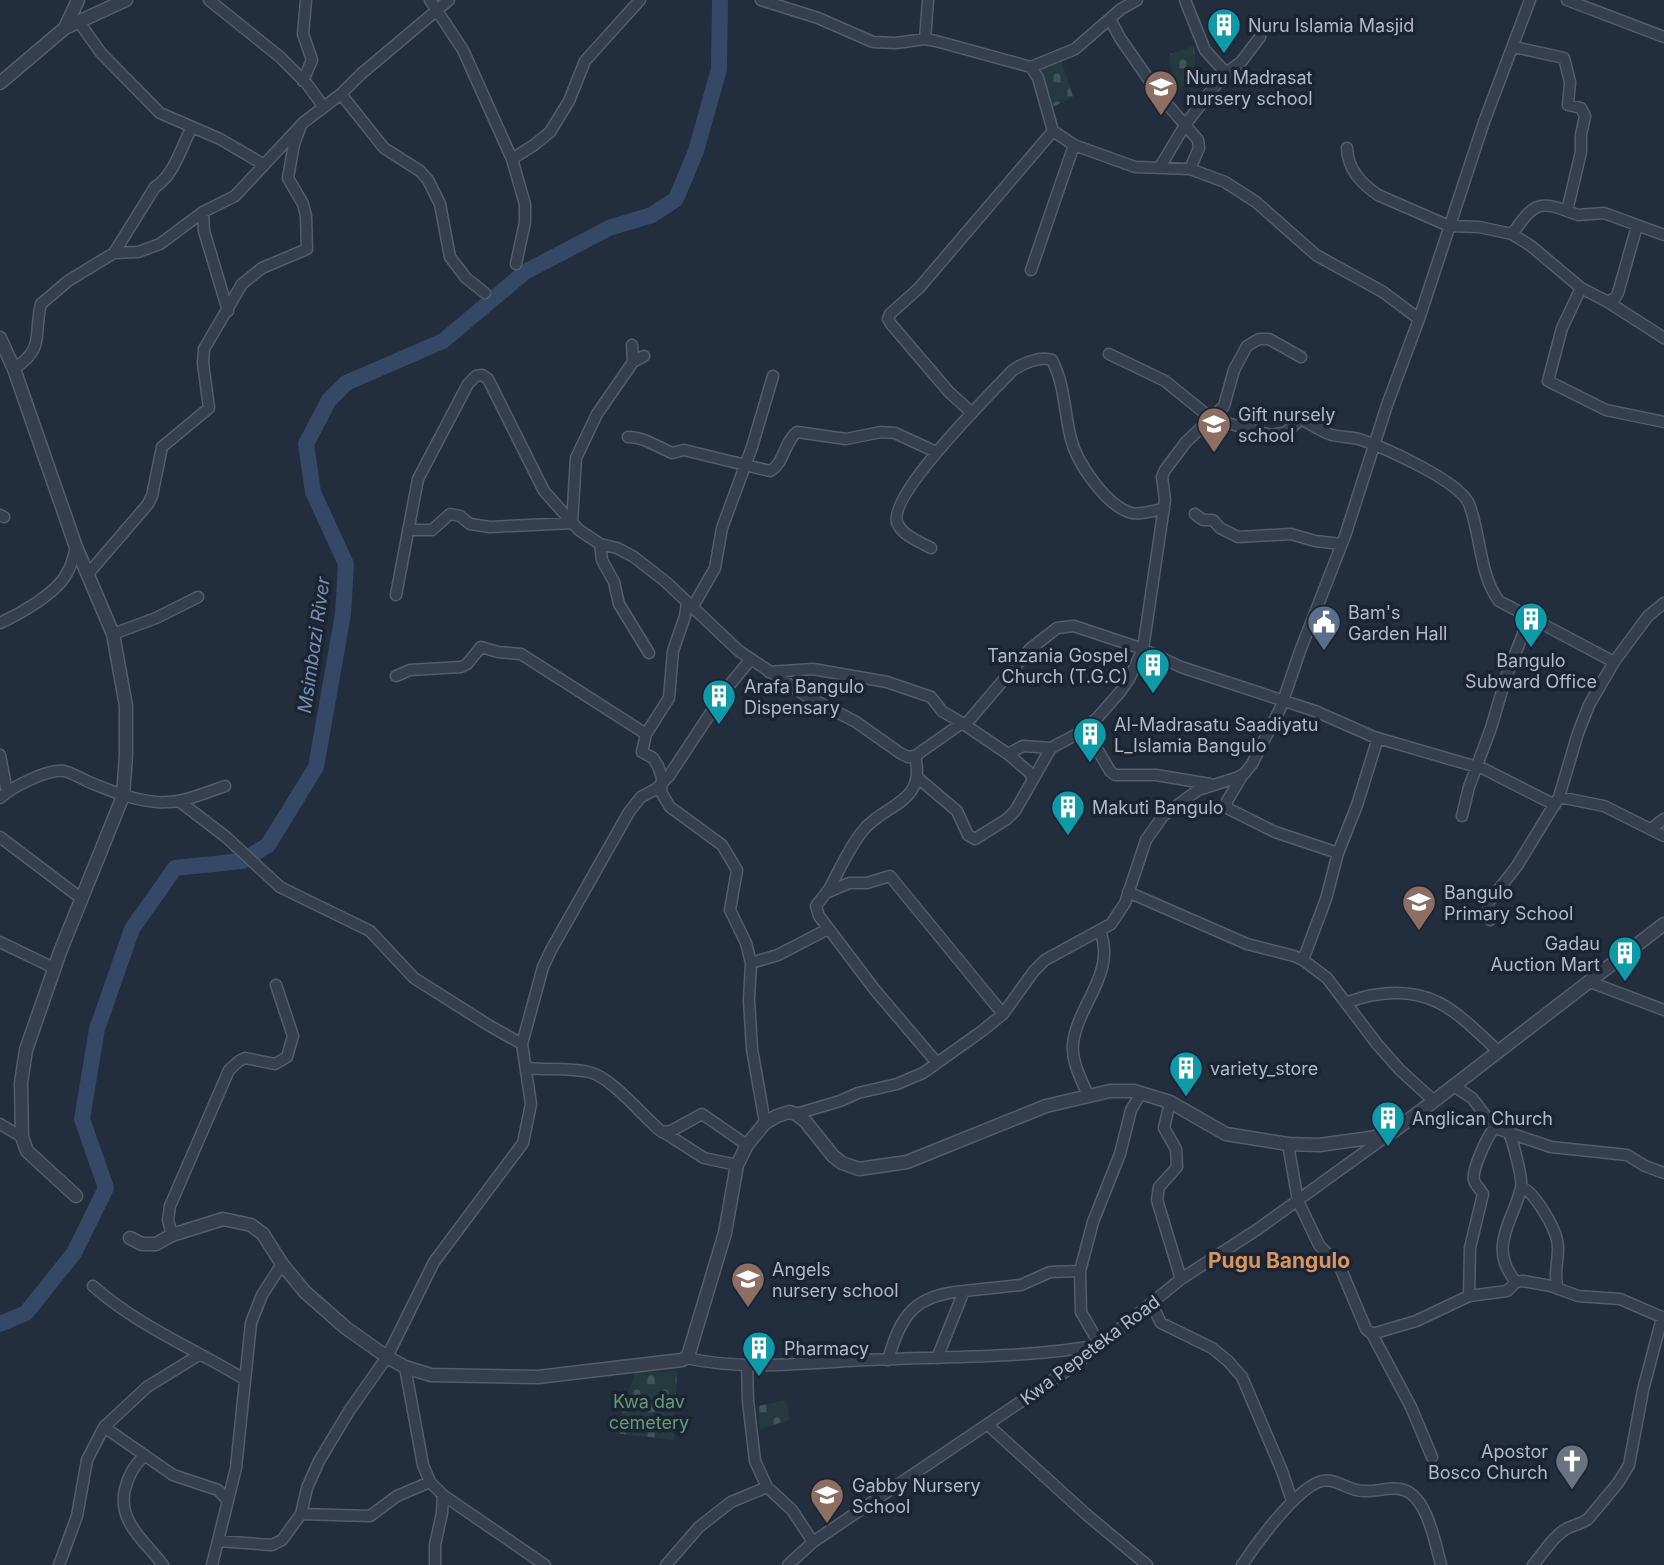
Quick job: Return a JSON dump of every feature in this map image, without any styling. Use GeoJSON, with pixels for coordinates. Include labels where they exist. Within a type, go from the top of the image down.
{"type":"FeatureCollection","features":[{"type":"Feature","properties":{"kind":"street"},"geometry":{"type":"LineString","coordinates":[[65,28],[78,0]]}},
{"type":"Feature","properties":{"kind":"street"},"geometry":{"type":"LineString","coordinates":[[0,83],[65,28],[126,0]]}},
{"type":"Feature","properties":{"kind":"street"},"geometry":{"type":"LineString","coordinates":[[209,0],[273,51],[303,80],[323,106]]}},
{"type":"Feature","properties":{"kind":"street"},"geometry":{"type":"LineString","coordinates":[[303,80],[312,60],[303,34],[306,0]]}},
{"type":"Feature","properties":{"kind":"street"},"geometry":{"type":"LineString","coordinates":[[114,253],[138,253],[160,244],[203,212],[235,196],[304,122],[341,94],[433,5],[449,0]]}},
{"type":"Feature","properties":{"kind":"street"},"geometry":{"type":"LineString","coordinates":[[512,159],[550,132],[569,101],[584,61],[640,0]]}},
{"type":"Feature","properties":{"kind":"street"},"geometry":{"type":"LineString","coordinates":[[761,0],[818,18],[873,42],[895,43],[925,39],[1031,67],[1075,49],[1137,0]]}},
{"type":"Feature","properties":{"kind":"street"},"geometry":{"type":"LineString","coordinates":[[925,39],[928,0]]}},
{"type":"Feature","properties":{"kind":"street"},"geometry":{"type":"LineString","coordinates":[[1185,0],[1205,50],[1226,73]]}},
{"type":"Feature","properties":{"kind":"street"},"geometry":{"type":"LineString","coordinates":[[1338,853],[1275,832],[1227,808],[1227,801],[1252,764],[1284,700],[1376,446],[1387,405],[1530,0]]}},
{"type":"Feature","properties":{"kind":"street"},"geometry":{"type":"LineString","coordinates":[[1567,0],[1664,37]]}},
{"type":"Feature","properties":{"kind":"street"},"geometry":{"type":"LineString","coordinates":[[433,5],[466,57],[512,159],[525,204],[525,222],[516,264]]}},
{"type":"Feature","properties":{"kind":"street"},"geometry":{"type":"LineString","coordinates":[[1110,19],[1161,97],[1199,143],[1190,169]]}},
{"type":"Feature","properties":{"kind":"street"},"geometry":{"type":"LineString","coordinates":[[79,22],[101,53],[152,106],[166,116],[220,139],[263,164]]}},
{"type":"Feature","properties":{"kind":"street"},"geometry":{"type":"LineString","coordinates":[[1160,167],[1185,125],[1226,73],[1241,62],[1260,37]]}},
{"type":"Feature","properties":{"kind":"street"},"geometry":{"type":"LineString","coordinates":[[1514,47],[1564,58],[1570,82],[1568,105],[1581,108],[1585,112],[1580,160],[1567,211]]}},
{"type":"Feature","properties":{"kind":"street"},"geometry":{"type":"LineString","coordinates":[[1031,67],[1038,78],[1053,131],[1074,145],[1135,167],[1190,169],[1206,173],[1256,202],[1316,255],[1383,292],[1419,319]]}},
{"type":"Feature","properties":{"kind":"street"},"geometry":{"type":"LineString","coordinates":[[341,94],[384,148],[420,171],[428,180],[440,204],[450,257],[466,278],[485,293]]}},
{"type":"Feature","properties":{"kind":"street"},"geometry":{"type":"LineString","coordinates":[[88,573],[148,504],[162,447],[209,408],[203,373],[204,349],[247,278],[270,264],[307,249],[303,204],[288,178],[295,139],[304,122]]}},
{"type":"Feature","properties":{"kind":"street"},"geometry":{"type":"LineString","coordinates":[[14,369],[34,351],[41,304],[68,281],[114,253],[155,187],[161,184],[174,164],[192,127]]}},
{"type":"Feature","properties":{"kind":"street"},"geometry":{"type":"LineString","coordinates":[[971,412],[949,392],[888,319],[896,307],[919,288],[1053,131]]}},
{"type":"Feature","properties":{"kind":"street"},"geometry":{"type":"LineString","coordinates":[[1031,270],[1074,145]]}},
{"type":"Feature","properties":{"kind":"street"},"geometry":{"type":"LineString","coordinates":[[1347,148],[1348,163],[1368,188],[1404,208],[1449,226],[1479,227],[1512,234],[1531,246],[1581,288],[1664,338]]}},
{"type":"Feature","properties":{"kind":"street"},"geometry":{"type":"LineString","coordinates":[[1512,234],[1528,214],[1548,204],[1578,215],[1604,213],[1664,235]]}},
{"type":"Feature","properties":{"kind":"street"},"geometry":{"type":"LineString","coordinates":[[203,212],[204,231],[228,311]]}},
{"type":"Feature","properties":{"kind":"street"},"geometry":{"type":"LineString","coordinates":[[1608,302],[1618,293],[1637,226]]}},
{"type":"Feature","properties":{"kind":"street"},"geometry":{"type":"LineString","coordinates":[[1581,288],[1562,328],[1548,381],[1606,410],[1664,422]]}},
{"type":"Feature","properties":{"kind":"street"},"geometry":{"type":"LineString","coordinates":[[0,338],[14,369],[76,547],[113,634],[127,706],[123,796],[54,968],[26,1050],[21,1083],[22,1137],[27,1151],[76,1196]]}},
{"type":"Feature","properties":{"kind":"street"},"geometry":{"type":"LineString","coordinates":[[918,778],[957,811],[968,835],[975,839],[1015,811],[1051,748],[1081,732],[1120,692],[1143,649],[1164,509],[1162,477],[1165,470],[1185,442],[1224,406],[1238,359],[1247,345],[1259,339],[1269,339],[1301,357]]}},
{"type":"Feature","properties":{"kind":"street"},"geometry":{"type":"LineString","coordinates":[[632,345],[633,362]]}},
{"type":"Feature","properties":{"kind":"street"},"geometry":{"type":"LineString","coordinates":[[1109,354],[1165,381],[1212,419],[1271,435],[1286,432],[1303,420],[1332,435],[1358,439],[1376,446],[1416,464],[1459,489],[1465,496],[1494,595],[1505,606],[1614,662]]}},
{"type":"Feature","properties":{"kind":"street"},"geometry":{"type":"LineString","coordinates":[[572,523],[577,454],[595,418],[633,362],[644,356]]}},
{"type":"Feature","properties":{"kind":"street"},"geometry":{"type":"LineString","coordinates":[[931,548],[902,530],[896,519],[902,501],[936,453],[971,412],[1016,367],[1024,363],[1049,359],[1062,385],[1071,443],[1095,484],[1121,508],[1134,514],[1164,509]]}},
{"type":"Feature","properties":{"kind":"street"},"geometry":{"type":"LineString","coordinates":[[396,595],[421,470],[468,384],[482,374],[488,379],[544,491],[572,523],[600,544],[617,548],[635,557],[666,582],[730,644],[769,672],[856,722],[908,757],[915,757],[948,731],[964,723],[1030,649],[1057,628],[1074,626],[1143,649],[1181,667],[1284,700],[1378,738],[1453,762],[1476,766],[1557,801],[1604,806],[1664,836]]}},
{"type":"Feature","properties":{"kind":"street"},"geometry":{"type":"LineString","coordinates":[[765,1123],[752,1049],[749,1000],[751,963],[746,943],[730,910],[737,876],[734,864],[722,845],[706,831],[674,812],[663,796],[660,772],[654,759],[642,752],[646,734],[670,698],[673,651],[690,606],[715,568],[722,528],[746,465],[773,376]]}},
{"type":"Feature","properties":{"kind":"street"},"geometry":{"type":"LineString","coordinates":[[628,438],[650,442],[672,453],[684,450],[773,470],[788,441],[797,432],[846,439],[881,432],[895,433],[936,453]]}},
{"type":"Feature","properties":{"kind":"street"},"geometry":{"type":"LineString","coordinates":[[408,530],[432,530],[450,514],[460,516],[470,524],[490,527],[572,523]]}},
{"type":"Feature","properties":{"kind":"street"},"geometry":{"type":"LineString","coordinates":[[1195,514],[1203,520],[1213,520],[1220,528],[1238,537],[1291,534],[1315,541],[1341,544]]}},
{"type":"Feature","properties":{"kind":"street"},"geometry":{"type":"LineString","coordinates":[[600,544],[602,560],[614,582],[619,604],[649,653]]}},
{"type":"Feature","properties":{"kind":"street"},"geometry":{"type":"LineString","coordinates":[[0,623],[16,616],[54,589],[67,574],[76,547]]}},
{"type":"Feature","properties":{"kind":"street"},"geometry":{"type":"LineString","coordinates":[[113,634],[156,618],[198,597]]}},
{"type":"Feature","properties":{"kind":"street"},"geometry":{"type":"LineString","coordinates":[[1490,920],[1488,903],[1517,866],[1557,801],[1589,705],[1614,662],[1648,616],[1664,603]]}},
{"type":"Feature","properties":{"kind":"street"},"geometry":{"type":"LineString","coordinates":[[1462,816],[1506,677],[1529,618]]}},
{"type":"Feature","properties":{"kind":"street"},"geometry":{"type":"LineString","coordinates":[[396,676],[410,670],[461,667],[467,664],[481,647],[521,654],[646,734]]}},
{"type":"Feature","properties":{"kind":"street"},"geometry":{"type":"LineString","coordinates":[[218,1541],[272,1545],[282,1540],[301,1514],[307,1488],[319,1461],[349,1411],[387,1357],[434,1262],[523,1143],[531,1104],[522,1044],[543,967],[551,950],[623,821],[640,797],[662,784],[727,688],[751,659]]}},
{"type":"Feature","properties":{"kind":"street"},"geometry":{"type":"LineString","coordinates":[[769,672],[813,669],[887,682],[931,696],[942,711],[1008,754],[1030,773],[1032,778]]}},
{"type":"Feature","properties":{"kind":"street"},"geometry":{"type":"LineString","coordinates":[[1081,732],[1115,775],[1156,775],[1210,785]]}},
{"type":"Feature","properties":{"kind":"street"},"geometry":{"type":"LineString","coordinates":[[1303,960],[1326,899],[1338,853],[1357,806],[1378,738]]}},
{"type":"Feature","properties":{"kind":"street"},"geometry":{"type":"LineString","coordinates":[[1008,754],[1023,746],[1051,748]]}},
{"type":"Feature","properties":{"kind":"street"},"geometry":{"type":"LineString","coordinates":[[0,755],[4,795],[51,772],[63,771],[123,796],[157,803],[179,801],[225,786]]}},
{"type":"Feature","properties":{"kind":"street"},"geometry":{"type":"LineString","coordinates":[[915,757],[918,778],[903,801],[869,823],[859,835],[816,906],[819,916],[874,990],[937,1063]]}},
{"type":"Feature","properties":{"kind":"street"},"geometry":{"type":"LineString","coordinates":[[796,1114],[858,1093],[897,1084],[923,1073],[1003,1014],[1045,960],[1100,931],[1120,912],[1146,840],[1163,816],[1210,785],[1244,774]]}},
{"type":"Feature","properties":{"kind":"street"},"geometry":{"type":"LineString","coordinates":[[179,801],[226,837],[280,887],[370,931],[414,978],[522,1044]]}},
{"type":"Feature","properties":{"kind":"street"},"geometry":{"type":"LineString","coordinates":[[1651,828],[1664,819]]}},
{"type":"Feature","properties":{"kind":"street"},"geometry":{"type":"LineString","coordinates":[[0,836],[82,899]]}},
{"type":"Feature","properties":{"kind":"street"},"geometry":{"type":"LineString","coordinates":[[826,893],[849,883],[867,883],[890,876],[1003,1014]]}},
{"type":"Feature","properties":{"kind":"street"},"geometry":{"type":"LineString","coordinates":[[1128,892],[1247,944],[1303,960],[1327,978],[1393,1062],[1434,1101]]}},
{"type":"Feature","properties":{"kind":"street"},"geometry":{"type":"LineString","coordinates":[[686,1358],[725,1233],[737,1165],[747,1145],[765,1123],[777,1116],[789,1112],[796,1114],[842,1163],[863,1169],[907,1162],[1046,1106],[1110,1091],[1142,1093],[1170,1102],[1226,1134],[1288,1144],[1319,1145],[1391,1133],[1664,924]]}},
{"type":"Feature","properties":{"kind":"street"},"geometry":{"type":"LineString","coordinates":[[751,963],[791,950],[828,929]]}},
{"type":"Feature","properties":{"kind":"street"},"geometry":{"type":"LineString","coordinates":[[1088,1096],[1074,1057],[1073,1043],[1102,971],[1105,951],[1100,931]]}},
{"type":"Feature","properties":{"kind":"street"},"geometry":{"type":"LineString","coordinates":[[0,942],[54,968]]}},
{"type":"Feature","properties":{"kind":"street"},"geometry":{"type":"LineString","coordinates":[[1590,982],[1664,1010]]}},
{"type":"Feature","properties":{"kind":"street"},"geometry":{"type":"LineString","coordinates":[[172,1235],[167,1220],[170,1206],[229,1070],[245,1058],[281,1062],[290,1051],[293,1035],[276,985]]}},
{"type":"Feature","properties":{"kind":"street"},"geometry":{"type":"LineString","coordinates":[[1347,1002],[1381,994],[1423,995],[1439,1002],[1460,1017],[1498,1051]]}},
{"type":"Feature","properties":{"kind":"street"},"geometry":{"type":"LineString","coordinates":[[527,1068],[590,1072],[634,1105],[659,1130],[704,1158],[737,1165]]}},
{"type":"Feature","properties":{"kind":"street"},"geometry":{"type":"LineString","coordinates":[[1454,1086],[1472,1098],[1495,1128],[1551,1147],[1627,1155],[1664,1173]]}},
{"type":"Feature","properties":{"kind":"street"},"geometry":{"type":"LineString","coordinates":[[130,1238],[142,1244],[156,1244],[172,1235],[223,1219],[251,1225],[263,1234],[282,1264],[305,1292],[346,1328],[405,1367],[431,1375],[538,1377],[686,1358],[747,1365],[832,1364],[1027,1355],[1101,1345],[1081,1312],[1080,1271],[1093,1222],[1120,1154],[1132,1110],[1142,1093]]}},
{"type":"Feature","properties":{"kind":"street"},"geometry":{"type":"LineString","coordinates":[[1170,1102],[1164,1128],[1176,1149],[1177,1167],[1159,1186],[1157,1200],[1181,1279]]}},
{"type":"Feature","properties":{"kind":"street"},"geometry":{"type":"LineString","coordinates":[[666,1133],[702,1114],[747,1145]]}},
{"type":"Feature","properties":{"kind":"street"},"geometry":{"type":"LineString","coordinates":[[0,1124],[22,1137]]}},
{"type":"Feature","properties":{"kind":"street"},"geometry":{"type":"LineString","coordinates":[[1469,1296],[1470,1248],[1483,1194],[1474,1182],[1474,1175],[1488,1135],[1495,1128]]}},
{"type":"Feature","properties":{"kind":"street","name":"Kwa Pepeteka Road"},"geometry":{"type":"LineString","coordinates":[[788,1565],[813,1542],[988,1425],[1101,1345],[1181,1279],[1298,1201],[1391,1133]]}},
{"type":"Feature","properties":{"kind":"street"},"geometry":{"type":"LineString","coordinates":[[1509,1133],[1521,1187],[1503,1238],[1506,1267],[1516,1282]]}},
{"type":"Feature","properties":{"kind":"street"},"geometry":{"type":"LineString","coordinates":[[1288,1144],[1298,1201],[1319,1245],[1340,1267],[1366,1329],[1372,1334],[1412,1407],[1432,1457]]}},
{"type":"Feature","properties":{"kind":"street"},"geometry":{"type":"LineString","coordinates":[[1521,1187],[1530,1192],[1548,1217],[1557,1238],[1554,1271],[1558,1289]]}},
{"type":"Feature","properties":{"kind":"street"},"geometry":{"type":"LineString","coordinates":[[212,1565],[236,1468],[251,1323],[262,1295],[282,1264]]}},
{"type":"Feature","properties":{"kind":"street"},"geometry":{"type":"LineString","coordinates":[[888,1360],[893,1344],[913,1307],[942,1295],[1021,1285],[1050,1272],[1080,1271]]}},
{"type":"Feature","properties":{"kind":"street"},"geometry":{"type":"LineString","coordinates":[[1372,1334],[1416,1321],[1469,1296],[1507,1291],[1516,1282],[1528,1281],[1578,1296],[1620,1299],[1663,1318],[1643,1390],[1629,1465],[1618,1483],[1588,1519],[1555,1537],[1533,1565]]}},
{"type":"Feature","properties":{"kind":"street"},"geometry":{"type":"LineString","coordinates":[[93,1286],[119,1308],[244,1379]]}},
{"type":"Feature","properties":{"kind":"street"},"geometry":{"type":"LineString","coordinates":[[937,1358],[964,1292]]}},
{"type":"Feature","properties":{"kind":"street"},"geometry":{"type":"LineString","coordinates":[[1152,1305],[1161,1323],[1212,1348],[1242,1377],[1292,1501]]}},
{"type":"Feature","properties":{"kind":"street"},"geometry":{"type":"LineString","coordinates":[[59,1565],[77,1516],[87,1460],[104,1427],[147,1387],[200,1355]]}},
{"type":"Feature","properties":{"kind":"street"},"geometry":{"type":"LineString","coordinates":[[747,1365],[755,1461],[767,1487],[792,1510],[813,1542]]}},
{"type":"Feature","properties":{"kind":"street"},"geometry":{"type":"LineString","coordinates":[[405,1367],[423,1465],[430,1482],[443,1495],[545,1565]]}},
{"type":"Feature","properties":{"kind":"street"},"geometry":{"type":"LineString","coordinates":[[988,1425],[1134,1561],[1147,1565]]}},
{"type":"Feature","properties":{"kind":"street"},"geometry":{"type":"LineString","coordinates":[[104,1427],[184,1480],[218,1490],[227,1500]]}},
{"type":"Feature","properties":{"kind":"street"},"geometry":{"type":"LineString","coordinates":[[144,1456],[131,1472],[122,1500],[128,1522],[163,1565]]}},
{"type":"Feature","properties":{"kind":"street"},"geometry":{"type":"LineString","coordinates":[[1242,1565],[1292,1501],[1323,1481],[1337,1482],[1360,1492],[1399,1489],[1414,1495],[1424,1509],[1441,1565]]}},
{"type":"Feature","properties":{"kind":"street"},"geometry":{"type":"LineString","coordinates":[[301,1514],[309,1512],[370,1516],[397,1496],[430,1482]]}},
{"type":"Feature","properties":{"kind":"street"},"geometry":{"type":"LineString","coordinates":[[666,1565],[699,1527],[720,1510],[731,1502],[767,1487]]}},
{"type":"Feature","properties":{"kind":"street"},"geometry":{"type":"LineString","coordinates":[[435,1565],[435,1545],[443,1495]]}},
{"type":"Feature","properties":{"kind":"green space"},"geometry":{"type":"Polygon","coordinates":[[[1194,46],[1194,72],[1177,91],[1166,85],[1172,70],[1170,54],[1194,46]]]}},
{"type":"Feature","properties":{"kind":"green space"},"geometry":{"type":"Polygon","coordinates":[[[1061,59],[1073,97],[1049,109],[1037,70],[1061,59]]]}},
{"type":"Feature","properties":{"kind":"green space","name":"Kwa dav cemetery"},"geometry":{"type":"Polygon","coordinates":[[[677,1371],[674,1440],[615,1433],[635,1372],[677,1371]]]}},
{"type":"Feature","properties":{"kind":"green space"},"geometry":{"type":"Polygon","coordinates":[[[786,1400],[789,1420],[760,1429],[758,1406],[786,1400]]]}},
{"type":"Feature","properties":{"kind":"waterway","name":"Msimbazi River"},"geometry":{"type":"LineString","coordinates":[[0,1324],[26,1313],[74,1253],[106,1188],[82,1119],[97,1029],[132,929],[175,868],[242,861],[268,845],[316,767],[343,614],[346,564],[313,492],[306,444],[329,400],[346,383],[443,341],[525,272],[609,228],[652,215],[676,199],[696,151],[719,69],[720,0]]}},
{"type":"Feature","properties":{"kind":"place","name":"Nuru Islamia Masjid"},"geometry":{"type":"Point","coordinates":[1224,55]}},
{"type":"Feature","properties":{"kind":"place","name":"Nuru Madrasat nursery school"},"geometry":{"type":"Point","coordinates":[1161,117]}},
{"type":"Feature","properties":{"kind":"place","name":"Gift nursely school"},"geometry":{"type":"Point","coordinates":[1214,454]}},
{"type":"Feature","properties":{"kind":"place","name":"Bangulo Subward Office"},"geometry":{"type":"Point","coordinates":[1531,649]}},
{"type":"Feature","properties":{"kind":"place","name":"Bam's Garden Hall"},"geometry":{"type":"Point","coordinates":[1324,652]}},
{"type":"Feature","properties":{"kind":"place","name":"Tanzania Gospel Church (T.G.C)"},"geometry":{"type":"Point","coordinates":[1153,695]}},
{"type":"Feature","properties":{"kind":"place","name":"Arafa Bangulo Dispensary"},"geometry":{"type":"Point","coordinates":[719,726]}},
{"type":"Feature","properties":{"kind":"place","name":"Al-Madrasatu Saadiyatu L_Islamia Bangulo"},"geometry":{"type":"Point","coordinates":[1090,764]}},
{"type":"Feature","properties":{"kind":"place","name":"Makuti Bangulo"},"geometry":{"type":"Point","coordinates":[1068,837]}},
{"type":"Feature","properties":{"kind":"place","name":"Bangulo Primary School"},"geometry":{"type":"Point","coordinates":[1419,932]}},
{"type":"Feature","properties":{"kind":"place","name":"Gadau Auction Mart"},"geometry":{"type":"Point","coordinates":[1625,983]}},
{"type":"Feature","properties":{"kind":"place","name":"variety_store"},"geometry":{"type":"Point","coordinates":[1186,1098]}},
{"type":"Feature","properties":{"kind":"place","name":"Anglican Church"},"geometry":{"type":"Point","coordinates":[1388,1148]}},
{"type":"Feature","properties":{"kind":"place","name":"Angels nursery school"},"geometry":{"type":"Point","coordinates":[748,1309]}},
{"type":"Feature","properties":{"kind":"place","name":"Pharmacy"},"geometry":{"type":"Point","coordinates":[759,1378]}},
{"type":"Feature","properties":{"kind":"place","name":"Apostor Bosco Church"},"geometry":{"type":"Point","coordinates":[1572,1491]}},
{"type":"Feature","properties":{"kind":"place","name":"Gabby Nursery School"},"geometry":{"type":"Point","coordinates":[827,1525]}},
{"type":"Feature","properties":{"kind":"district","name":"Pugu Bangulo"},"geometry":{"type":"Point","coordinates":[1279,1260]}}]}
